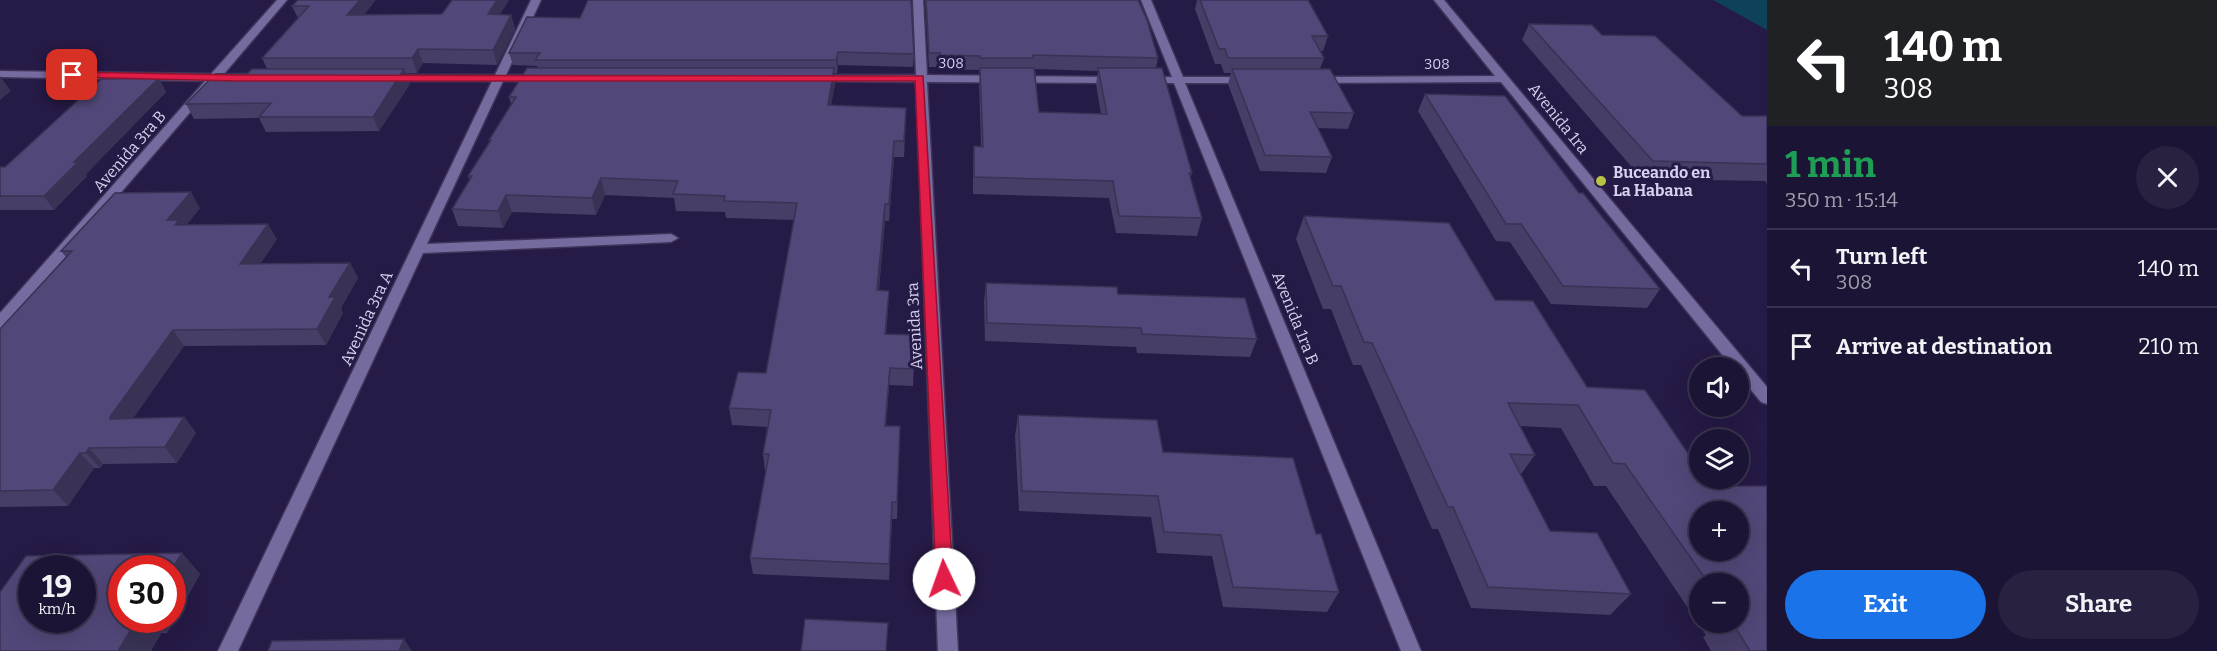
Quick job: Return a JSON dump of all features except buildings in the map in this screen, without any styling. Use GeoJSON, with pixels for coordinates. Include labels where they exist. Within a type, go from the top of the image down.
{"type":"FeatureCollection","features":[{"type":"Feature","properties":{"kind":"street","name":"Avenida 3ra B"},"geometry":{"type":"LineString","coordinates":[[0,323],[282,0]]}},
{"type":"Feature","properties":{"kind":"street","name":"Avenida 3ra A"},"geometry":{"type":"LineString","coordinates":[[228,651],[419,249],[497,78],[536,0]]}},
{"type":"Feature","properties":{"kind":"street","name":"Avenida 3ra"},"geometry":{"type":"LineString","coordinates":[[918,0],[948,651]]}},
{"type":"Feature","properties":{"kind":"street","name":"Avenida 1ra B"},"geometry":{"type":"LineString","coordinates":[[1146,0],[1411,651]]}},
{"type":"Feature","properties":{"kind":"street","name":"Avenida 1ra"},"geometry":{"type":"LineString","coordinates":[[1439,0],[1767,398]]}},
{"type":"Feature","properties":{"kind":"street"},"geometry":{"type":"LineString","coordinates":[[0,74],[238,78]]}},
{"type":"Feature","properties":{"kind":"street"},"geometry":{"type":"LineString","coordinates":[[380,78],[556,78]]}},
{"type":"Feature","properties":{"kind":"street","name":"308"},"geometry":{"type":"LineString","coordinates":[[802,78],[1259,80]]}},
{"type":"Feature","properties":{"kind":"street","name":"308"},"geometry":{"type":"LineString","coordinates":[[1304,80],[1506,79]]}},
{"type":"Feature","properties":{"kind":"street"},"geometry":{"type":"LineString","coordinates":[[419,249],[671,238]]}},
{"type":"Feature","properties":{"kind":"water"},"geometry":{"type":"Polygon","coordinates":[[[1713,0],[1767,0],[1767,30],[1713,0]]]}},
{"type":"Feature","properties":{"kind":"place","name":"Buceando en La Habana"},"geometry":{"type":"Point","coordinates":[1601,181]}},
{"type":"Feature","properties":{"kind":"route"},"geometry":{"type":"LineString","coordinates":[[72,75],[238,78],[920,78],[944,579]]}}]}
